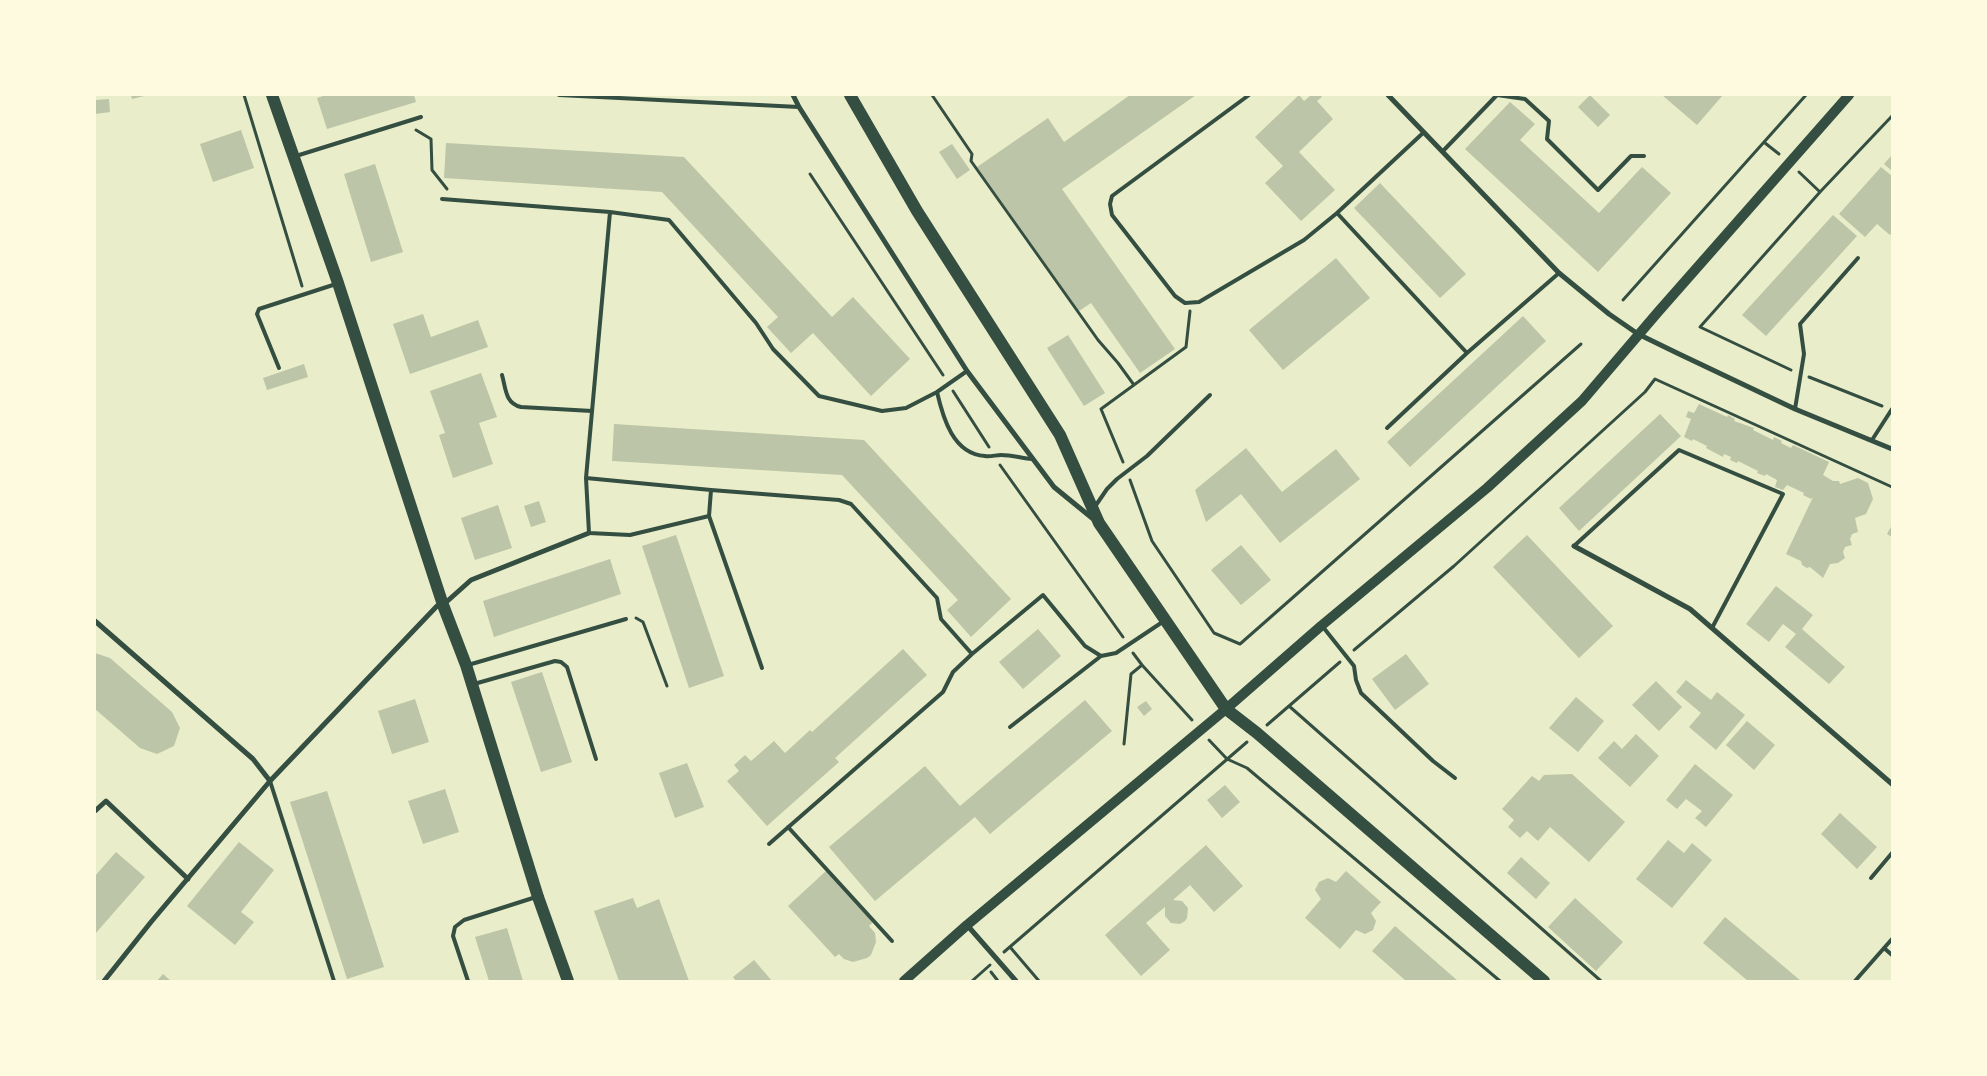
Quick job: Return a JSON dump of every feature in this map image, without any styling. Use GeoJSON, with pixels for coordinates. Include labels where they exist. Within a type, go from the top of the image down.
{"type":"FeatureCollection","features":[{"type":"Feature","properties":{"kind":"main road"},"geometry":{"type":"LineString","coordinates":[[272,95],[338,283],[443,605],[466,665],[538,896],[568,981]]}},
{"type":"Feature","properties":{"kind":"main road"},"geometry":{"type":"LineString","coordinates":[[850,95],[917,212],[1060,434],[1098,522],[1226,710],[1264,740],[1544,981]]}},
{"type":"Feature","properties":{"kind":"main road"},"geometry":{"type":"LineString","coordinates":[[904,981],[967,925],[1226,710],[1321,626],[1487,488],[1582,401],[1638,334],[1850,95]]}},
{"type":"Feature","properties":{"kind":"street"},"geometry":{"type":"LineString","coordinates":[[794,95],[799,107],[967,371],[1054,487],[1098,522]]}},
{"type":"Feature","properties":{"kind":"street"},"geometry":{"type":"LineString","coordinates":[[1388,95],[1559,273],[1609,314],[1638,334],[1795,409],[1892,449]]}},
{"type":"Feature","properties":{"kind":"street"},"geometry":{"type":"LineString","coordinates":[[104,981],[270,781],[437,606],[443,605],[471,580],[589,534]]}},
{"type":"Feature","properties":{"kind":"street"},"geometry":{"type":"LineString","coordinates":[[1574,546],[1690,609],[1892,784]]}},
{"type":"Feature","properties":{"kind":"street"},"geometry":{"type":"LineString","coordinates":[[95,621],[253,759],[270,781]]}},
{"type":"Feature","properties":{"kind":"street"},"geometry":{"type":"LineString","coordinates":[[95,811],[106,801],[188,879]]}},
{"type":"Feature","properties":{"kind":"street"},"geometry":{"type":"LineString","coordinates":[[967,925],[1016,981]]}},
{"type":"Feature","properties":{"kind":"lane"},"geometry":{"type":"LineString","coordinates":[[559,95],[799,107]]}},
{"type":"Feature","properties":{"kind":"lane"},"geometry":{"type":"LineString","coordinates":[[1249,95],[1112,196],[1110,204],[1112,215],[1175,296],[1186,303],[1199,302],[1304,240],[1337,213],[1423,133]]}},
{"type":"Feature","properties":{"kind":"lane"},"geometry":{"type":"LineString","coordinates":[[1443,151],[1497,95],[1525,99],[1549,121],[1547,139],[1598,190],[1631,156],[1644,156]]}},
{"type":"Feature","properties":{"kind":"lane"},"geometry":{"type":"LineString","coordinates":[[294,156],[421,116]]}},
{"type":"Feature","properties":{"kind":"lane"},"geometry":{"type":"LineString","coordinates":[[442,199],[610,212],[669,220],[756,322],[773,349],[819,396],[882,411],[906,408],[936,392],[967,371]]}},
{"type":"Feature","properties":{"kind":"lane"},"geometry":{"type":"LineString","coordinates":[[610,212],[586,478],[589,534],[630,535],[708,516]]}},
{"type":"Feature","properties":{"kind":"lane"},"geometry":{"type":"LineString","coordinates":[[1337,213],[1467,352]]}},
{"type":"Feature","properties":{"kind":"lane"},"geometry":{"type":"LineString","coordinates":[[1795,409],[1804,354],[1800,324],[1858,258]]}},
{"type":"Feature","properties":{"kind":"lane"},"geometry":{"type":"LineString","coordinates":[[1387,428],[1467,352],[1559,273]]}},
{"type":"Feature","properties":{"kind":"lane"},"geometry":{"type":"LineString","coordinates":[[279,368],[257,314],[259,309],[338,283]]}},
{"type":"Feature","properties":{"kind":"lane"},"geometry":{"type":"LineString","coordinates":[[502,375],[508,398],[513,405],[592,411]]}},
{"type":"Feature","properties":{"kind":"lane"},"geometry":{"type":"LineString","coordinates":[[936,392],[946,425],[958,443],[968,452],[985,456],[1000,455],[1032,459]]}},
{"type":"Feature","properties":{"kind":"lane"},"geometry":{"type":"LineString","coordinates":[[1093,510],[1107,489],[1147,456],[1210,395]]}},
{"type":"Feature","properties":{"kind":"lane"},"geometry":{"type":"LineString","coordinates":[[1872,440],[1892,409]]}},
{"type":"Feature","properties":{"kind":"lane"},"geometry":{"type":"LineString","coordinates":[[1574,546],[1679,450],[1783,494],[1712,628]]}},
{"type":"Feature","properties":{"kind":"lane"},"geometry":{"type":"LineString","coordinates":[[586,478],[839,500],[851,504],[937,598],[941,619],[972,654]]}},
{"type":"Feature","properties":{"kind":"lane"},"geometry":{"type":"LineString","coordinates":[[710,490],[708,516],[762,668]]}},
{"type":"Feature","properties":{"kind":"lane"},"geometry":{"type":"LineString","coordinates":[[769,844],[943,692],[953,672],[972,654],[1043,596],[1085,646],[1101,656]]}},
{"type":"Feature","properties":{"kind":"lane"},"geometry":{"type":"LineString","coordinates":[[466,665],[626,619]]}},
{"type":"Feature","properties":{"kind":"lane"},"geometry":{"type":"LineString","coordinates":[[1010,727],[1101,656],[1116,652],[1165,621]]}},
{"type":"Feature","properties":{"kind":"lane"},"geometry":{"type":"LineString","coordinates":[[1321,626],[1354,666],[1356,680],[1361,693],[1433,761],[1455,778]]}},
{"type":"Feature","properties":{"kind":"lane"},"geometry":{"type":"LineString","coordinates":[[472,684],[554,661],[561,662],[567,667],[596,759]]}},
{"type":"Feature","properties":{"kind":"lane"},"geometry":{"type":"LineString","coordinates":[[270,781],[334,981]]}},
{"type":"Feature","properties":{"kind":"lane"},"geometry":{"type":"LineString","coordinates":[[788,827],[892,941]]}},
{"type":"Feature","properties":{"kind":"lane"},"geometry":{"type":"LineString","coordinates":[[1871,878],[1892,853]]}},
{"type":"Feature","properties":{"kind":"lane"},"geometry":{"type":"LineString","coordinates":[[468,981],[452,936],[455,926],[464,920],[538,896]]}},
{"type":"Feature","properties":{"kind":"lane"},"geometry":{"type":"LineString","coordinates":[[1856,981],[1892,940]]}},
{"type":"Feature","properties":{"kind":"lane"},"geometry":{"type":"LineString","coordinates":[[1884,948],[1892,955]]}},
{"type":"Feature","properties":{"kind":"path"},"geometry":{"type":"LineString","coordinates":[[244,95],[305,294]]}},
{"type":"Feature","properties":{"kind":"path"},"geometry":{"type":"LineString","coordinates":[[932,95],[972,154],[971,161],[1098,340],[1134,385]]}},
{"type":"Feature","properties":{"kind":"path"},"geometry":{"type":"LineString","coordinates":[[1623,300],[1806,95]]}},
{"type":"Feature","properties":{"kind":"path"},"geometry":{"type":"LineString","coordinates":[[1700,327],[1814,199],[1892,116]]}},
{"type":"Feature","properties":{"kind":"path"},"geometry":{"type":"LineString","coordinates":[[402,122],[431,139],[432,170],[444,184],[453,200]]}},
{"type":"Feature","properties":{"kind":"path"},"geometry":{"type":"LineString","coordinates":[[1191,302],[1186,347],[1101,409],[1152,540],[1214,633],[1240,644],[1581,344]]}},
{"type":"Feature","properties":{"kind":"path"},"geometry":{"type":"LineString","coordinates":[[1601,981],[1288,706],[1454,566],[1655,380],[1892,487]]}},
{"type":"Feature","properties":{"kind":"path"},"geometry":{"type":"LineString","coordinates":[[626,619],[635,617],[643,622],[667,686]]}},
{"type":"Feature","properties":{"kind":"path"},"geometry":{"type":"LineString","coordinates":[[1142,665],[1174,701]]}},
{"type":"Feature","properties":{"kind":"path"},"geometry":{"type":"LineString","coordinates":[[972,981],[1227,760],[1247,768],[1500,981]]}},
{"type":"Feature","properties":{"kind":"path"},"geometry":{"type":"LineString","coordinates":[[1010,947],[1039,981]]}},
{"type":"Feature","properties":{"kind":"building"},"geometry":{"type":"Polygon","coordinates":[[[131,95],[144,95],[144,96],[132,99],[131,95]]]}},
{"type":"Feature","properties":{"kind":"building"},"geometry":{"type":"Polygon","coordinates":[[[326,95],[414,95],[416,102],[327,129],[317,98],[326,95]]]}},
{"type":"Feature","properties":{"kind":"building"},"geometry":{"type":"Polygon","coordinates":[[[1130,95],[1196,95],[1062,189],[1175,349],[1140,373],[1091,303],[1079,311],[977,167],[1048,118],[1064,142],[1130,95]]]}},
{"type":"Feature","properties":{"kind":"building"},"geometry":{"type":"Polygon","coordinates":[[[1299,95],[1304,101],[1311,95],[1320,95],[1322,97],[1317,101],[1333,119],[1299,152],[1335,190],[1301,221],[1265,183],[1283,166],[1255,137],[1299,95]]]}},
{"type":"Feature","properties":{"kind":"building"},"geometry":{"type":"Polygon","coordinates":[[[1590,95],[1610,115],[1598,127],[1578,107],[1590,95]]]}},
{"type":"Feature","properties":{"kind":"building"},"geometry":{"type":"Polygon","coordinates":[[[1662,95],[1723,95],[1697,125],[1662,95]]]}},
{"type":"Feature","properties":{"kind":"building"},"geometry":{"type":"Polygon","coordinates":[[[109,99],[110,112],[95,114],[95,100],[109,99]]]}},
{"type":"Feature","properties":{"kind":"building"},"geometry":{"type":"Polygon","coordinates":[[[1510,102],[1535,124],[1520,140],[1599,213],[1642,167],[1671,193],[1598,272],[1465,149],[1510,102]]]}},
{"type":"Feature","properties":{"kind":"building"},"geometry":{"type":"Polygon","coordinates":[[[241,130],[254,168],[213,182],[200,144],[241,130]]]}},
{"type":"Feature","properties":{"kind":"building"},"geometry":{"type":"Polygon","coordinates":[[[446,143],[684,157],[832,317],[853,297],[910,359],[871,396],[813,333],[791,353],[767,327],[778,317],[662,192],[444,178],[446,143]]]}},
{"type":"Feature","properties":{"kind":"building"},"geometry":{"type":"Polygon","coordinates":[[[952,144],[970,170],[957,179],[939,152],[952,144]]]}},
{"type":"Feature","properties":{"kind":"building"},"geometry":{"type":"Polygon","coordinates":[[[1892,155],[1892,171],[1884,164],[1892,155]]]}},
{"type":"Feature","properties":{"kind":"building"},"geometry":{"type":"Polygon","coordinates":[[[375,164],[403,252],[371,262],[344,174],[375,164]]]}},
{"type":"Feature","properties":{"kind":"building"},"geometry":{"type":"Polygon","coordinates":[[[1881,167],[1892,176],[1892,233],[1890,235],[1877,224],[1865,237],[1839,214],[1881,167]]]}},
{"type":"Feature","properties":{"kind":"building"},"geometry":{"type":"Polygon","coordinates":[[[1380,183],[1466,274],[1440,298],[1354,208],[1380,183]]]}},
{"type":"Feature","properties":{"kind":"building"},"geometry":{"type":"Polygon","coordinates":[[[1833,215],[1857,236],[1766,336],[1742,315],[1833,215]]]}},
{"type":"Feature","properties":{"kind":"building"},"geometry":{"type":"Polygon","coordinates":[[[1336,258],[1370,298],[1283,370],[1249,330],[1336,258]]]}},
{"type":"Feature","properties":{"kind":"building"},"geometry":{"type":"Polygon","coordinates":[[[423,314],[431,337],[478,320],[488,347],[410,374],[393,324],[423,314]]]}},
{"type":"Feature","properties":{"kind":"building"},"geometry":{"type":"Polygon","coordinates":[[[1523,316],[1546,341],[1410,467],[1387,442],[1523,316]]]}},
{"type":"Feature","properties":{"kind":"building"},"geometry":{"type":"Polygon","coordinates":[[[1068,335],[1105,393],[1084,406],[1047,348],[1068,335]]]}},
{"type":"Feature","properties":{"kind":"building"},"geometry":{"type":"Polygon","coordinates":[[[304,364],[308,377],[267,390],[263,378],[304,364]]]}},
{"type":"Feature","properties":{"kind":"building"},"geometry":{"type":"Polygon","coordinates":[[[481,373],[497,417],[479,423],[493,464],[453,478],[439,435],[445,433],[430,391],[481,373]]]}},
{"type":"Feature","properties":{"kind":"building"},"geometry":{"type":"Polygon","coordinates":[[[1699,404],[1727,417],[1728,415],[1735,419],[1734,421],[1754,428],[1753,430],[1773,440],[1774,437],[1791,448],[1793,445],[1829,462],[1823,475],[1833,481],[1839,481],[1840,484],[1858,478],[1868,483],[1873,499],[1866,514],[1855,518],[1858,532],[1852,534],[1850,539],[1852,545],[1845,547],[1843,552],[1845,558],[1838,563],[1830,564],[1823,578],[1810,567],[1807,568],[1802,565],[1801,561],[1786,554],[1813,497],[1811,499],[1803,495],[1804,493],[1787,485],[1783,490],[1775,487],[1777,480],[1766,474],[1765,476],[1757,473],[1758,471],[1738,461],[1737,463],[1730,460],[1731,457],[1724,454],[1723,457],[1706,448],[1707,446],[1684,437],[1691,419],[1686,417],[1688,411],[1694,413],[1699,404]]]}},
{"type":"Feature","properties":{"kind":"building"},"geometry":{"type":"Polygon","coordinates":[[[1660,414],[1681,436],[1579,531],[1559,508],[1660,414]]]}},
{"type":"Feature","properties":{"kind":"building"},"geometry":{"type":"Polygon","coordinates":[[[614,424],[864,440],[1011,599],[971,637],[947,610],[958,600],[842,475],[612,461],[614,424]]]}},
{"type":"Feature","properties":{"kind":"building"},"geometry":{"type":"Polygon","coordinates":[[[1246,448],[1282,492],[1336,449],[1360,479],[1280,543],[1241,494],[1206,522],[1195,490],[1246,448]]]}},
{"type":"Feature","properties":{"kind":"building"},"geometry":{"type":"Polygon","coordinates":[[[539,501],[546,522],[531,527],[524,506],[539,501]]]}},
{"type":"Feature","properties":{"kind":"building"},"geometry":{"type":"Polygon","coordinates":[[[498,505],[512,548],[475,560],[461,518],[498,505]]]}},
{"type":"Feature","properties":{"kind":"building"},"geometry":{"type":"Polygon","coordinates":[[[1892,525],[1892,537],[1887,534],[1892,525]]]}},
{"type":"Feature","properties":{"kind":"building"},"geometry":{"type":"Polygon","coordinates":[[[676,535],[724,676],[689,688],[642,546],[676,535]]]}},
{"type":"Feature","properties":{"kind":"building"},"geometry":{"type":"Polygon","coordinates":[[[1527,535],[1613,626],[1579,658],[1493,567],[1527,535]]]}},
{"type":"Feature","properties":{"kind":"building"},"geometry":{"type":"Polygon","coordinates":[[[1241,545],[1271,580],[1241,605],[1211,570],[1241,545]]]}},
{"type":"Feature","properties":{"kind":"building"},"geometry":{"type":"Polygon","coordinates":[[[610,559],[621,594],[494,637],[483,601],[610,559]]]}},
{"type":"Feature","properties":{"kind":"building"},"geometry":{"type":"Polygon","coordinates":[[[1776,586],[1813,615],[1802,629],[1845,667],[1829,684],[1785,647],[1796,634],[1783,624],[1769,642],[1746,624],[1776,586]]]}},
{"type":"Feature","properties":{"kind":"building"},"geometry":{"type":"Polygon","coordinates":[[[1038,629],[1061,656],[1023,689],[999,662],[1038,629]]]}},
{"type":"Feature","properties":{"kind":"building"},"geometry":{"type":"Polygon","coordinates":[[[903,649],[927,675],[835,758],[839,762],[767,826],[727,781],[739,771],[734,765],[745,755],[751,761],[774,741],[785,753],[810,730],[812,732],[903,649]]]}},
{"type":"Feature","properties":{"kind":"building"},"geometry":{"type":"Polygon","coordinates":[[[95,653],[110,658],[172,712],[180,728],[174,746],[157,754],[140,748],[95,709],[95,653]]]}},
{"type":"Feature","properties":{"kind":"building"},"geometry":{"type":"Polygon","coordinates":[[[1406,654],[1429,684],[1395,710],[1372,679],[1406,654]]]}},
{"type":"Feature","properties":{"kind":"building"},"geometry":{"type":"Polygon","coordinates":[[[542,672],[572,762],[541,772],[511,682],[542,672]]]}},
{"type":"Feature","properties":{"kind":"building"},"geometry":{"type":"Polygon","coordinates":[[[1686,680],[1711,700],[1717,692],[1745,715],[1716,750],[1689,727],[1701,713],[1676,692],[1686,680]]]}},
{"type":"Feature","properties":{"kind":"building"},"geometry":{"type":"Polygon","coordinates":[[[1656,681],[1682,707],[1659,731],[1632,705],[1656,681]]]}},
{"type":"Feature","properties":{"kind":"building"},"geometry":{"type":"Polygon","coordinates":[[[1576,697],[1604,721],[1578,752],[1549,728],[1576,697]]]}},
{"type":"Feature","properties":{"kind":"building"},"geometry":{"type":"Polygon","coordinates":[[[415,699],[429,742],[392,754],[378,711],[415,699]]]}},
{"type":"Feature","properties":{"kind":"building"},"geometry":{"type":"Polygon","coordinates":[[[1085,700],[1112,731],[990,834],[975,817],[875,901],[829,847],[925,766],[960,806],[1085,700]]]}},
{"type":"Feature","properties":{"kind":"building"},"geometry":{"type":"Polygon","coordinates":[[[1146,701],[1152,709],[1144,716],[1137,707],[1146,701]]]}},
{"type":"Feature","properties":{"kind":"building"},"geometry":{"type":"Polygon","coordinates":[[[1747,721],[1775,745],[1754,770],[1726,745],[1747,721]]]}},
{"type":"Feature","properties":{"kind":"building"},"geometry":{"type":"Polygon","coordinates":[[[1636,734],[1659,756],[1630,787],[1598,758],[1614,741],[1622,749],[1636,734]]]}},
{"type":"Feature","properties":{"kind":"building"},"geometry":{"type":"Polygon","coordinates":[[[687,763],[704,807],[675,818],[659,773],[687,763]]]}},
{"type":"Feature","properties":{"kind":"building"},"geometry":{"type":"Polygon","coordinates":[[[1695,764],[1733,795],[1706,827],[1695,818],[1702,811],[1686,799],[1677,809],[1666,800],[1695,764]]]}},
{"type":"Feature","properties":{"kind":"building"},"geometry":{"type":"Polygon","coordinates":[[[1572,774],[1625,822],[1589,862],[1550,827],[1538,841],[1527,831],[1520,838],[1508,827],[1514,820],[1502,809],[1532,776],[1539,781],[1544,775],[1572,774]]]}},
{"type":"Feature","properties":{"kind":"building"},"geometry":{"type":"Polygon","coordinates":[[[1225,785],[1240,802],[1222,818],[1207,800],[1225,785]]]}},
{"type":"Feature","properties":{"kind":"building"},"geometry":{"type":"Polygon","coordinates":[[[445,789],[459,832],[423,844],[408,801],[445,789]]]}},
{"type":"Feature","properties":{"kind":"building"},"geometry":{"type":"Polygon","coordinates":[[[327,791],[384,967],[347,979],[290,802],[327,791]]]}},
{"type":"Feature","properties":{"kind":"building"},"geometry":{"type":"Polygon","coordinates":[[[1840,813],[1877,847],[1857,869],[1821,834],[1840,813]]]}},
{"type":"Feature","properties":{"kind":"building"},"geometry":{"type":"Polygon","coordinates":[[[1668,840],[1684,853],[1692,843],[1712,860],[1672,908],[1636,879],[1668,840]]]}},
{"type":"Feature","properties":{"kind":"building"},"geometry":{"type":"Polygon","coordinates":[[[239,842],[274,870],[241,912],[254,922],[235,945],[187,906],[239,842]]]}},
{"type":"Feature","properties":{"kind":"building"},"geometry":{"type":"Polygon","coordinates":[[[1206,845],[1243,886],[1214,912],[1190,885],[1173,900],[1182,901],[1188,908],[1185,921],[1180,924],[1171,923],[1165,916],[1165,907],[1146,923],[1170,950],[1141,976],[1105,935],[1206,845]]]}},
{"type":"Feature","properties":{"kind":"building"},"geometry":{"type":"Polygon","coordinates":[[[116,852],[145,877],[95,934],[95,876],[116,852]]]}},
{"type":"Feature","properties":{"kind":"building"},"geometry":{"type":"Polygon","coordinates":[[[1521,857],[1550,883],[1536,899],[1507,873],[1521,857]]]}},
{"type":"Feature","properties":{"kind":"building"},"geometry":{"type":"Polygon","coordinates":[[[826,871],[873,922],[869,926],[875,933],[876,942],[871,955],[867,958],[853,962],[844,959],[839,954],[835,957],[788,906],[826,871]]]}},
{"type":"Feature","properties":{"kind":"building"},"geometry":{"type":"Polygon","coordinates":[[[1346,871],[1381,902],[1371,913],[1376,921],[1373,930],[1365,934],[1356,930],[1340,949],[1305,918],[1321,899],[1315,890],[1319,882],[1328,878],[1336,882],[1346,871]]]}},
{"type":"Feature","properties":{"kind":"building"},"geometry":{"type":"Polygon","coordinates":[[[633,898],[637,908],[659,899],[689,981],[619,981],[594,911],[633,898]]]}},
{"type":"Feature","properties":{"kind":"building"},"geometry":{"type":"Polygon","coordinates":[[[1575,898],[1623,942],[1596,971],[1548,927],[1575,898]]]}},
{"type":"Feature","properties":{"kind":"building"},"geometry":{"type":"Polygon","coordinates":[[[1725,917],[1801,981],[1748,981],[1703,943],[1725,917]]]}},
{"type":"Feature","properties":{"kind":"building"},"geometry":{"type":"Polygon","coordinates":[[[1395,926],[1458,981],[1406,981],[1372,951],[1395,926]]]}},
{"type":"Feature","properties":{"kind":"building"},"geometry":{"type":"Polygon","coordinates":[[[507,928],[523,981],[489,981],[475,937],[507,928]]]}},
{"type":"Feature","properties":{"kind":"building"},"geometry":{"type":"Polygon","coordinates":[[[754,960],[772,981],[736,981],[733,977],[754,960]]]}},
{"type":"Feature","properties":{"kind":"building"},"geometry":{"type":"Polygon","coordinates":[[[163,974],[171,981],[157,981],[163,974]]]}}]}
